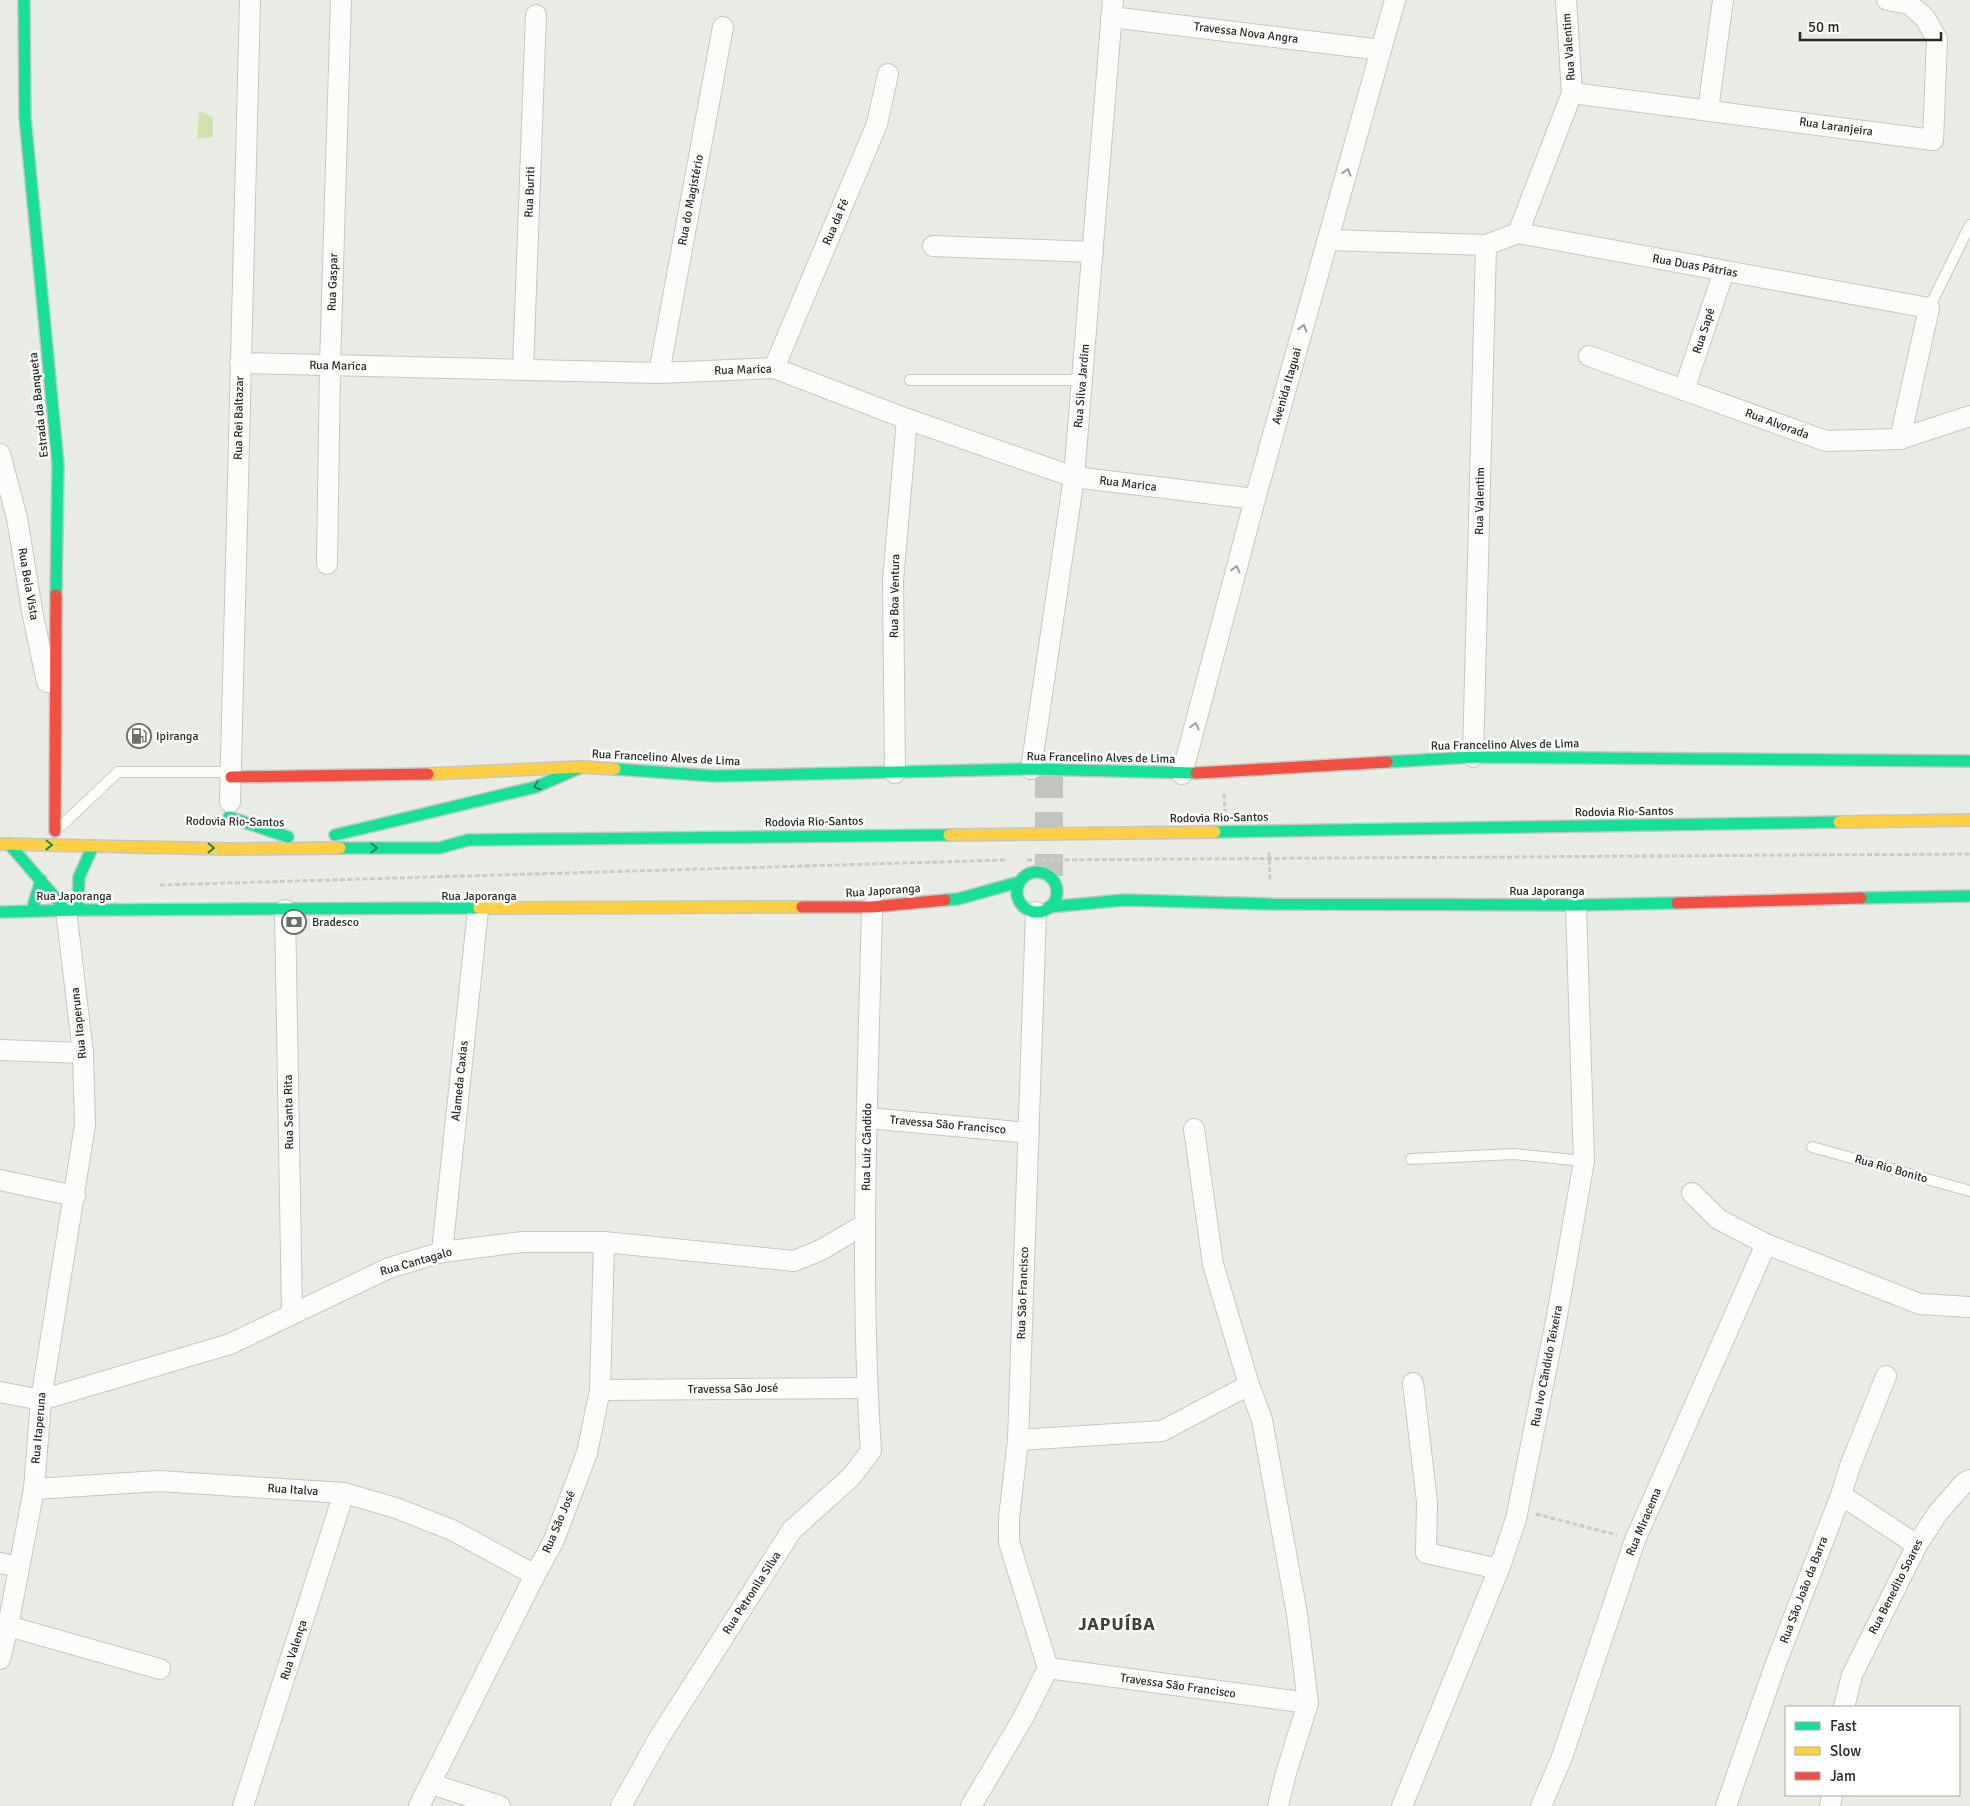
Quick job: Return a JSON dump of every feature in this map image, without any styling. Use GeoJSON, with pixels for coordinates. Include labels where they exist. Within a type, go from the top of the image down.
{"type":"FeatureCollection","features":[{"type":"Feature","properties":{"kind":"main road","name":"Estrada da Banqueta"},"geometry":{"type":"LineString","coordinates":[[24,0],[25,117],[58,464],[55,809],[51,831]]}},
{"type":"Feature","properties":{"kind":"main road","name":"Rua Francelino Alves de Lima"},"geometry":{"type":"LineString","coordinates":[[231,774],[380,776],[582,767],[714,776],[1031,770],[1182,774],[1473,757],[1970,761]]}},
{"type":"Feature","properties":{"kind":"main road"},"geometry":{"type":"LineString","coordinates":[[395,833],[331,835],[536,787],[582,767]]}},
{"type":"Feature","properties":{"kind":"main road","name":"Rodovia Rio-Santos"},"geometry":{"type":"LineString","coordinates":[[229,815],[293,837],[249,836]]}},
{"type":"Feature","properties":{"kind":"main road","name":"Rodovia Rio-Santos"},"geometry":{"type":"LineString","coordinates":[[5,844],[229,849],[439,848],[468,840],[1269,831],[1970,820]]}},
{"type":"Feature","properties":{"kind":"main road"},"geometry":{"type":"LineString","coordinates":[[51,831],[74,832]]}},
{"type":"Feature","properties":{"kind":"main road","name":"Rodovia Rio-Santos"},"geometry":{"type":"LineString","coordinates":[[452,834],[468,840]]}},
{"type":"Feature","properties":{"kind":"main road"},"geometry":{"type":"LineString","coordinates":[[5,844],[72,910]]}},
{"type":"Feature","properties":{"kind":"main road"},"geometry":{"type":"LineString","coordinates":[[72,910],[79,877],[93,846]]}},
{"type":"Feature","properties":{"kind":"main road"},"geometry":{"type":"LineString","coordinates":[[1040,872],[1049,876],[1056,886],[1056,898],[1037,909],[1018,900],[1019,882],[1028,873],[1040,872]]}},
{"type":"Feature","properties":{"kind":"main road"},"geometry":{"type":"LineString","coordinates":[[32,910],[42,880]]}},
{"type":"Feature","properties":{"kind":"main road","name":"Rua Japoranga"},"geometry":{"type":"LineString","coordinates":[[0,912],[32,910],[478,910],[872,907],[958,899],[1019,882]]}},
{"type":"Feature","properties":{"kind":"main road"},"geometry":{"type":"LineString","coordinates":[[1056,886],[1071,889]]}},
{"type":"Feature","properties":{"kind":"main road","name":"Rua Japoranga"},"geometry":{"type":"LineString","coordinates":[[1085,892],[1124,900]]}},
{"type":"Feature","properties":{"kind":"main road","name":"Rua Japoranga"},"geometry":{"type":"LineString","coordinates":[[1007,906],[1037,909],[1124,900],[1271,904],[1576,904],[1970,896]]}},
{"type":"Feature","properties":{"kind":"main road","name":"Rua Japoranga"},"geometry":{"type":"LineString","coordinates":[[958,899],[988,903]]}},
{"type":"Feature","properties":{"kind":"street","name":"Rua Rei Baltazar"},"geometry":{"type":"LineString","coordinates":[[229,815],[250,0]]}},
{"type":"Feature","properties":{"kind":"street","name":"Rua Gaspar"},"geometry":{"type":"LineString","coordinates":[[327,564],[330,366],[341,0]]}},
{"type":"Feature","properties":{"kind":"street","name":"Avenida Itaguai"},"geometry":{"type":"LineString","coordinates":[[1182,774],[1255,499],[1395,0]]}},
{"type":"Feature","properties":{"kind":"street","name":"Rua Valentim"},"geometry":{"type":"LineString","coordinates":[[1518,234],[1572,93],[1566,0]]}},
{"type":"Feature","properties":{"kind":"street"},"geometry":{"type":"LineString","coordinates":[[1708,110],[1724,0]]}},
{"type":"Feature","properties":{"kind":"street","name":"Rua Laranjeira"},"geometry":{"type":"LineString","coordinates":[[1572,93],[1933,140],[1937,38],[1925,18],[1909,4],[1887,0]]}},
{"type":"Feature","properties":{"kind":"street","name":"Travessa Nova Angra"},"geometry":{"type":"LineString","coordinates":[[1112,8],[1381,50]]}},
{"type":"Feature","properties":{"kind":"street","name":"Rua Silva Jardim"},"geometry":{"type":"LineString","coordinates":[[1031,770],[1074,477],[1112,8]]}},
{"type":"Feature","properties":{"kind":"street","name":"Rua Buriti"},"geometry":{"type":"LineString","coordinates":[[523,370],[536,15]]}},
{"type":"Feature","properties":{"kind":"street","name":"Rua do Magistério"},"geometry":{"type":"LineString","coordinates":[[659,373],[723,27]]}},
{"type":"Feature","properties":{"kind":"street","name":"Rua da Fé"},"geometry":{"type":"LineString","coordinates":[[774,368],[877,124],[888,74]]}},
{"type":"Feature","properties":{"kind":"street"},"geometry":{"type":"LineString","coordinates":[[1328,240],[1486,246],[1518,234]]}},
{"type":"Feature","properties":{"kind":"street","name":"Rua Duas Pátrias"},"geometry":{"type":"LineString","coordinates":[[1518,234],[1929,308]]}},
{"type":"Feature","properties":{"kind":"street"},"geometry":{"type":"LineString","coordinates":[[933,246],[1093,252]]}},
{"type":"Feature","properties":{"kind":"street","name":"Rua Valentim"},"geometry":{"type":"LineString","coordinates":[[1473,757],[1486,246]]}},
{"type":"Feature","properties":{"kind":"street","name":"Rua Sapé"},"geometry":{"type":"LineString","coordinates":[[1684,390],[1724,271]]}},
{"type":"Feature","properties":{"kind":"street"},"geometry":{"type":"LineString","coordinates":[[1900,439],[1929,308]]}},
{"type":"Feature","properties":{"kind":"street","name":"Rua Alvorada"},"geometry":{"type":"LineString","coordinates":[[1589,356],[1826,441],[1900,439],[1970,416]]}},
{"type":"Feature","properties":{"kind":"street","name":"Rua Marica"},"geometry":{"type":"LineString","coordinates":[[240,364],[659,373],[774,368],[908,419],[1074,477],[1255,499]]}},
{"type":"Feature","properties":{"kind":"street","name":"Rua Boa Ventura"},"geometry":{"type":"LineString","coordinates":[[895,773],[893,582],[908,419]]}},
{"type":"Feature","properties":{"kind":"street","name":"Rua Bela Vista"},"geometry":{"type":"LineString","coordinates":[[0,454],[17,518],[33,616],[55,716]]}},
{"type":"Feature","properties":{"kind":"street","name":"Rua Ivo Cãndido Teixeira"},"geometry":{"type":"LineString","coordinates":[[1402,1806],[1499,1569],[1519,1509],[1557,1316],[1584,1161],[1576,904]]}},
{"type":"Feature","properties":{"kind":"street","name":"Rua Luiz Cândido"},"geometry":{"type":"LineString","coordinates":[[867,1388],[865,1224],[872,907]]}},
{"type":"Feature","properties":{"kind":"street","name":"Rua São Francisco"},"geometry":{"type":"LineString","coordinates":[[1037,909],[1018,1440],[1009,1518],[1009,1542],[1048,1668]]}},
{"type":"Feature","properties":{"kind":"street","name":"Rua Itaperuna"},"geometry":{"type":"LineString","coordinates":[[0,1659],[8,1626],[10,1565],[34,1488],[41,1400],[86,1125],[83,1053],[72,910]]}},
{"type":"Feature","properties":{"kind":"street","name":"Rua Santa Rita"},"geometry":{"type":"LineString","coordinates":[[285,910],[292,1314]]}},
{"type":"Feature","properties":{"kind":"street","name":"Alameda Caxias"},"geometry":{"type":"LineString","coordinates":[[442,1252],[478,910]]}},
{"type":"Feature","properties":{"kind":"street"},"geometry":{"type":"LineString","coordinates":[[0,1050],[83,1053]]}},
{"type":"Feature","properties":{"kind":"street","name":"Travessa São Francisco"},"geometry":{"type":"LineString","coordinates":[[868,1118],[1029,1133]]}},
{"type":"Feature","properties":{"kind":"street"},"geometry":{"type":"LineString","coordinates":[[1194,1129],[1213,1264],[1264,1430],[1297,1614],[1308,1703],[1286,1773],[1278,1806]]}},
{"type":"Feature","properties":{"kind":"street"},"geometry":{"type":"LineString","coordinates":[[0,1180],[75,1196]]}},
{"type":"Feature","properties":{"kind":"street"},"geometry":{"type":"LineString","coordinates":[[1692,1194],[1718,1219],[1766,1244],[1920,1304],[1970,1307]]}},
{"type":"Feature","properties":{"kind":"street","name":"Rua Cantagalo"},"geometry":{"type":"LineString","coordinates":[[41,1400],[230,1344],[389,1268],[442,1252],[522,1242],[604,1242],[794,1261],[821,1250],[865,1224]]}},
{"type":"Feature","properties":{"kind":"street","name":"Rua São José"},"geometry":{"type":"LineString","coordinates":[[419,1806],[432,1784],[534,1575],[554,1540],[587,1453],[600,1390],[604,1242]]}},
{"type":"Feature","properties":{"kind":"street","name":"Rua Miracema"},"geometry":{"type":"LineString","coordinates":[[1541,1806],[1562,1756],[1635,1540],[1766,1244]]}},
{"type":"Feature","properties":{"kind":"street","name":"Rua São João da Barra"},"geometry":{"type":"LineString","coordinates":[[1726,1806],[1776,1664],[1841,1495],[1850,1466],[1886,1376]]}},
{"type":"Feature","properties":{"kind":"street"},"geometry":{"type":"LineString","coordinates":[[1413,1383],[1427,1502],[1426,1554],[1499,1569]]}},
{"type":"Feature","properties":{"kind":"street"},"geometry":{"type":"LineString","coordinates":[[1018,1440],[1162,1431],[1249,1385]]}},
{"type":"Feature","properties":{"kind":"street","name":"Travessa São José"},"geometry":{"type":"LineString","coordinates":[[600,1390],[867,1388]]}},
{"type":"Feature","properties":{"kind":"street","name":"Rua Petronila Silva"},"geometry":{"type":"LineString","coordinates":[[621,1806],[659,1738],[792,1530],[851,1477],[871,1451],[867,1388]]}},
{"type":"Feature","properties":{"kind":"street"},"geometry":{"type":"LineString","coordinates":[[0,1392],[41,1400]]}},
{"type":"Feature","properties":{"kind":"street","name":"Rua Benedito Soares"},"geometry":{"type":"LineString","coordinates":[[1844,1706],[1852,1675],[1916,1545],[1937,1514],[1964,1483],[1970,1480]]}},
{"type":"Feature","properties":{"kind":"street","name":"Rua Italva"},"geometry":{"type":"LineString","coordinates":[[34,1488],[159,1481],[344,1493],[396,1508],[452,1530],[534,1575]]}},
{"type":"Feature","properties":{"kind":"street","name":"Rua Valença"},"geometry":{"type":"LineString","coordinates":[[243,1806],[344,1493]]}},
{"type":"Feature","properties":{"kind":"street"},"geometry":{"type":"LineString","coordinates":[[1841,1495],[1916,1545]]}},
{"type":"Feature","properties":{"kind":"street"},"geometry":{"type":"LineString","coordinates":[[8,1626],[160,1669]]}},
{"type":"Feature","properties":{"kind":"street"},"geometry":{"type":"LineString","coordinates":[[971,1806],[1023,1718],[1048,1668]]}},
{"type":"Feature","properties":{"kind":"street","name":"Travessa São Francisco"},"geometry":{"type":"LineString","coordinates":[[1048,1668],[1308,1703]]}},
{"type":"Feature","properties":{"kind":"street"},"geometry":{"type":"LineString","coordinates":[[432,1784],[500,1806]]}},
{"type":"Feature","properties":{"kind":"lane"},"geometry":{"type":"LineString","coordinates":[[1929,308],[1970,225]]}},
{"type":"Feature","properties":{"kind":"lane"},"geometry":{"type":"LineString","coordinates":[[910,380],[1082,380]]}},
{"type":"Feature","properties":{"kind":"lane"},"geometry":{"type":"LineString","coordinates":[[51,831],[118,772],[231,774]]}},
{"type":"Feature","properties":{"kind":"lane","name":"Rua Rio Bonito"},"geometry":{"type":"LineString","coordinates":[[1812,1147],[1970,1191]]}},
{"type":"Feature","properties":{"kind":"lane"},"geometry":{"type":"LineString","coordinates":[[1411,1159],[1514,1154],[1584,1161]]}},
{"type":"Feature","properties":{"kind":"path"},"geometry":{"type":"LineString","coordinates":[[1269,831],[1271,904]]}},
{"type":"Feature","properties":{"kind":"path"},"geometry":{"type":"LineString","coordinates":[[1024,860],[1970,854]]}},
{"type":"Feature","properties":{"kind":"path"},"geometry":{"type":"LineString","coordinates":[[160,885],[1014,860]]}},
{"type":"Feature","properties":{"kind":"path"},"geometry":{"type":"LineString","coordinates":[[1519,1509],[1635,1540]]}},
{"type":"Feature","properties":{"kind":"shaded area"},"geometry":{"type":"Polygon","coordinates":[[[199,111],[213,117],[213,137],[197,139],[199,111]]]}},
{"type":"Feature","properties":{"kind":"tunnel"},"geometry":{"type":"LineString","coordinates":[[1049,770],[1049,876]]}},
{"type":"Feature","properties":{"kind":"traffic: fast"},"geometry":{"type":"LineString","coordinates":[[24,0],[25,117],[58,464],[56,595]]}},
{"type":"Feature","properties":{"kind":"traffic: fast"},"geometry":{"type":"LineString","coordinates":[[1387,762],[1473,757],[1970,761]]}},
{"type":"Feature","properties":{"kind":"traffic: fast"},"geometry":{"type":"LineString","coordinates":[[335,835],[536,787],[582,767]]}},
{"type":"Feature","properties":{"kind":"traffic: fast"},"geometry":{"type":"LineString","coordinates":[[615,769],[714,776],[1031,769],[1196,773]]}},
{"type":"Feature","properties":{"kind":"traffic: fast"},"geometry":{"type":"LineString","coordinates":[[229,817],[288,837]]}},
{"type":"Feature","properties":{"kind":"traffic: fast"},"geometry":{"type":"LineString","coordinates":[[1215,832],[1839,822]]}},
{"type":"Feature","properties":{"kind":"traffic: fast"},"geometry":{"type":"LineString","coordinates":[[340,848],[439,848],[468,840],[949,835]]}},
{"type":"Feature","properties":{"kind":"traffic: fast"},"geometry":{"type":"LineString","coordinates":[[9,844],[66,910]]}},
{"type":"Feature","properties":{"kind":"traffic: fast"},"geometry":{"type":"LineString","coordinates":[[78,910],[79,877],[93,846]]}},
{"type":"Feature","properties":{"kind":"traffic: fast"},"geometry":{"type":"LineString","coordinates":[[1037,872],[1051,878],[1057,892],[1051,906],[1037,912],[1023,906],[1017,892],[1023,878],[1037,872]]}},
{"type":"Feature","properties":{"kind":"traffic: fast"},"geometry":{"type":"LineString","coordinates":[[32,910],[41,880]]}},
{"type":"Feature","properties":{"kind":"traffic: fast"},"geometry":{"type":"LineString","coordinates":[[945,900],[958,899],[1019,882]]}},
{"type":"Feature","properties":{"kind":"traffic: fast"},"geometry":{"type":"LineString","coordinates":[[1861,898],[1970,896]]}},
{"type":"Feature","properties":{"kind":"traffic: fast"},"geometry":{"type":"LineString","coordinates":[[1049,907],[1124,900],[1271,904],[1576,905],[1677,903]]}},
{"type":"Feature","properties":{"kind":"traffic: fast"},"geometry":{"type":"LineString","coordinates":[[0,912],[479,908]]}},
{"type":"Feature","properties":{"kind":"traffic: slow"},"geometry":{"type":"LineString","coordinates":[[428,774],[582,767],[615,769]]}},
{"type":"Feature","properties":{"kind":"traffic: slow"},"geometry":{"type":"LineString","coordinates":[[1839,822],[1970,820]]}},
{"type":"Feature","properties":{"kind":"traffic: slow"},"geometry":{"type":"LineString","coordinates":[[949,835],[1215,832]]}},
{"type":"Feature","properties":{"kind":"traffic: slow"},"geometry":{"type":"LineString","coordinates":[[0,844],[229,849],[340,848]]}},
{"type":"Feature","properties":{"kind":"traffic: slow"},"geometry":{"type":"LineString","coordinates":[[479,908],[802,907]]}},
{"type":"Feature","properties":{"kind":"traffic: jam"},"geometry":{"type":"LineString","coordinates":[[55,831],[56,595]]}},
{"type":"Feature","properties":{"kind":"traffic: jam"},"geometry":{"type":"LineString","coordinates":[[1196,773],[1387,762]]}},
{"type":"Feature","properties":{"kind":"traffic: jam"},"geometry":{"type":"LineString","coordinates":[[231,777],[428,774]]}},
{"type":"Feature","properties":{"kind":"traffic: jam"},"geometry":{"type":"LineString","coordinates":[[1677,903],[1861,898]]}},
{"type":"Feature","properties":{"kind":"traffic: jam"},"geometry":{"type":"LineString","coordinates":[[802,907],[872,907],[945,900]]}},
{"type":"Feature","properties":{"kind":"place","name":"Ipiranga"},"geometry":{"type":"Point","coordinates":[139,736]}},
{"type":"Feature","properties":{"kind":"place","name":"Bradesco"},"geometry":{"type":"Point","coordinates":[294,922]}},
{"type":"Feature","properties":{"kind":"district","name":"JAPUÍBA"},"geometry":{"type":"Point","coordinates":[1117,1624]}}]}
